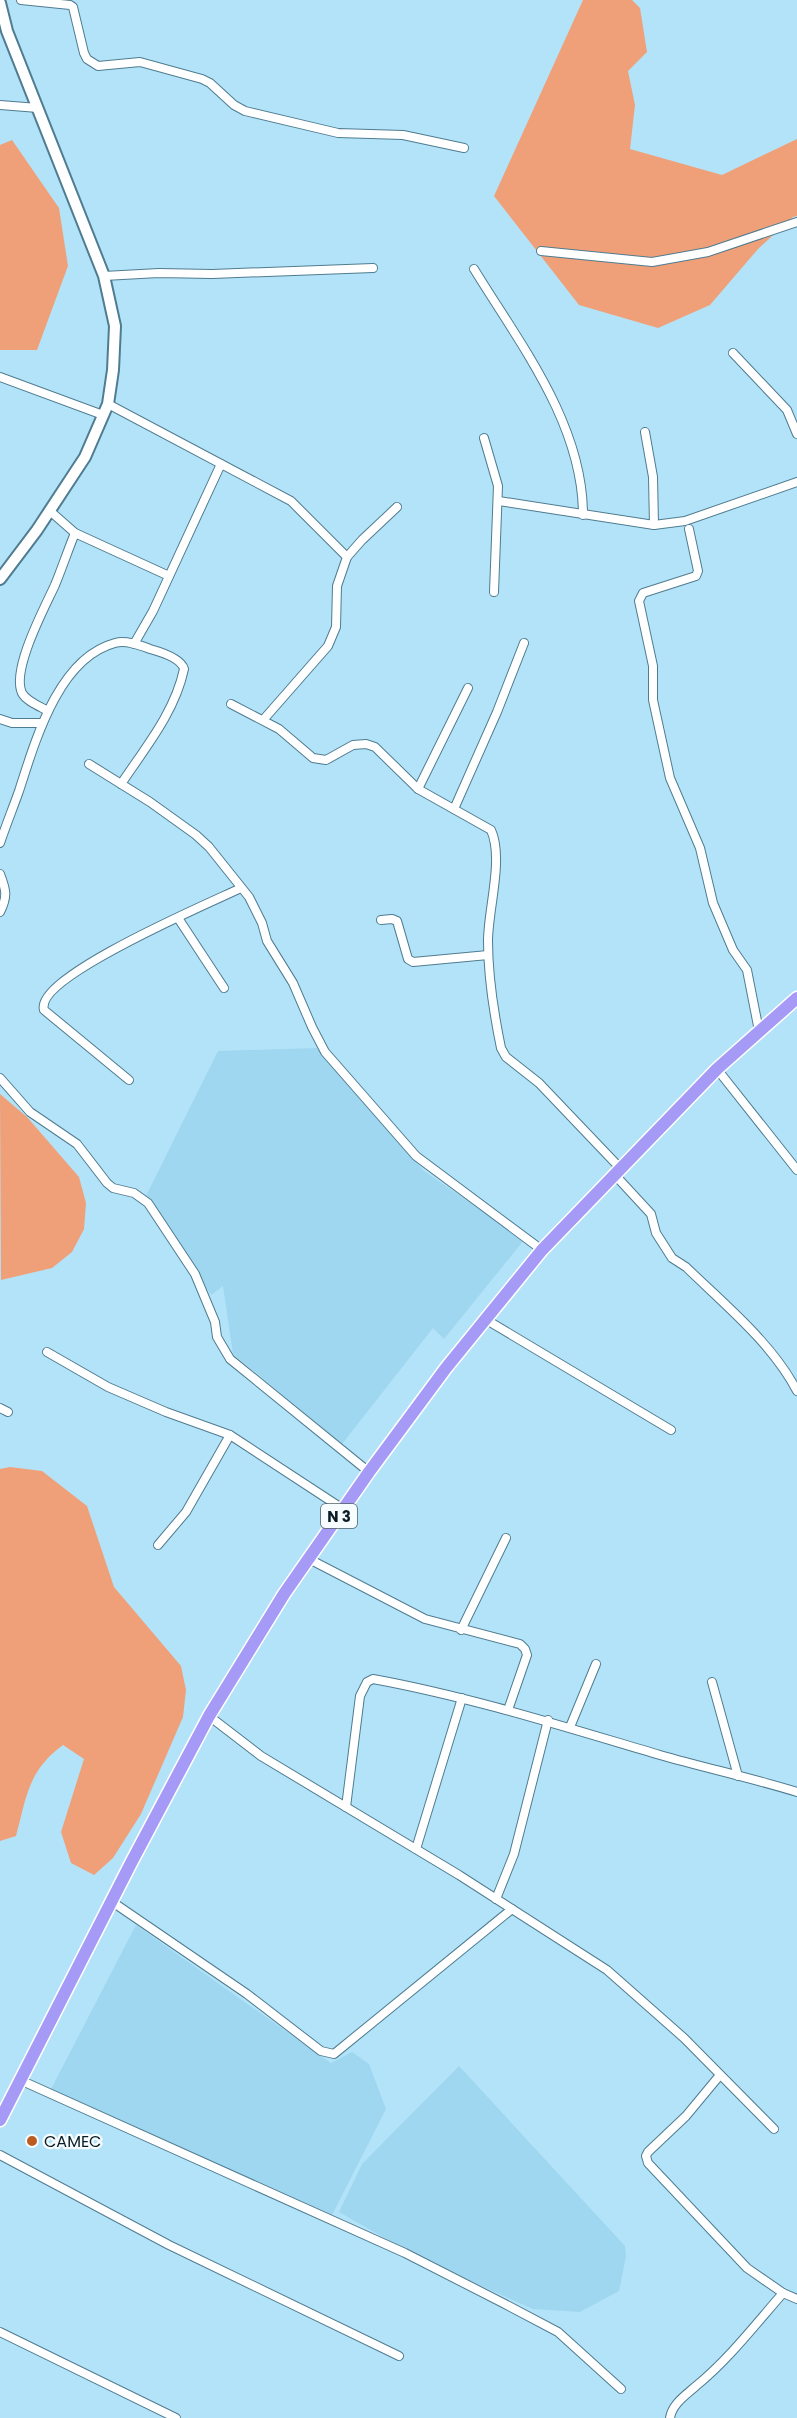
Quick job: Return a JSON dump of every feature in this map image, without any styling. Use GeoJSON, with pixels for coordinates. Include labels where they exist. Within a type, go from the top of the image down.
{"type":"FeatureCollection","features":[{"type":"Feature","properties":{"kind":"highway","name":"N 3"},"geometry":{"type":"LineString","coordinates":[[0,2120],[111,1901],[209,1716],[284,1594],[343,1509],[485,1319],[542,1250],[717,1069],[797,998]]}},
{"type":"Feature","properties":{"kind":"main road"},"geometry":{"type":"LineString","coordinates":[[0,3],[7,31],[104,276],[115,326],[113,370],[108,404],[85,457],[50,511],[0,579]]}},
{"type":"Feature","properties":{"kind":"street"},"geometry":{"type":"LineString","coordinates":[[21,0],[73,7],[87,59],[98,66],[140,62],[202,79],[210,83],[239,109],[338,134],[403,135],[464,148]]}},
{"type":"Feature","properties":{"kind":"street"},"geometry":{"type":"LineString","coordinates":[[0,105],[38,108]]}},
{"type":"Feature","properties":{"kind":"street"},"geometry":{"type":"LineString","coordinates":[[541,251],[652,262],[708,252],[797,222]]}},
{"type":"Feature","properties":{"kind":"street"},"geometry":{"type":"LineString","coordinates":[[104,276],[373,268]]}},
{"type":"Feature","properties":{"kind":"street"},"geometry":{"type":"LineString","coordinates":[[474,269],[549,391],[576,462],[583,489],[583,515]]}},
{"type":"Feature","properties":{"kind":"street"},"geometry":{"type":"LineString","coordinates":[[733,354],[787,410],[797,434]]}},
{"type":"Feature","properties":{"kind":"street"},"geometry":{"type":"LineString","coordinates":[[0,377],[103,415]]}},
{"type":"Feature","properties":{"kind":"street"},"geometry":{"type":"LineString","coordinates":[[108,404],[291,501],[347,557]]}},
{"type":"Feature","properties":{"kind":"street"},"geometry":{"type":"LineString","coordinates":[[645,432],[653,477],[654,525]]}},
{"type":"Feature","properties":{"kind":"street"},"geometry":{"type":"LineString","coordinates":[[484,438],[498,486],[499,501],[494,592]]}},
{"type":"Feature","properties":{"kind":"street"},"geometry":{"type":"LineString","coordinates":[[134,644],[153,611],[222,464]]}},
{"type":"Feature","properties":{"kind":"street"},"geometry":{"type":"LineString","coordinates":[[499,501],[654,525],[685,521],[797,482]]}},
{"type":"Feature","properties":{"kind":"street"},"geometry":{"type":"LineString","coordinates":[[264,719],[328,646],[336,627],[337,586],[347,557],[397,507]]}},
{"type":"Feature","properties":{"kind":"street"},"geometry":{"type":"LineString","coordinates":[[50,511],[75,533],[169,576]]}},
{"type":"Feature","properties":{"kind":"street"},"geometry":{"type":"LineString","coordinates":[[689,529],[698,571],[696,576],[643,593],[639,601],[653,666],[653,700],[670,778],[700,848],[713,903],[733,950],[747,970],[759,1031]]}},
{"type":"Feature","properties":{"kind":"street"},"geometry":{"type":"LineString","coordinates":[[48,711],[24,696],[20,685],[25,655],[34,625],[54,586],[75,533]]}},
{"type":"Feature","properties":{"kind":"street"},"geometry":{"type":"LineString","coordinates":[[0,843],[48,711],[84,658],[116,642],[156,650],[180,662],[184,669],[165,718],[121,784]]}},
{"type":"Feature","properties":{"kind":"street"},"geometry":{"type":"LineString","coordinates":[[454,809],[497,712],[524,643]]}},
{"type":"Feature","properties":{"kind":"street"},"geometry":{"type":"LineString","coordinates":[[418,789],[468,688]]}},
{"type":"Feature","properties":{"kind":"street"},"geometry":{"type":"LineString","coordinates":[[231,704],[264,719],[313,758],[333,757],[353,745],[366,744],[375,747],[418,789],[491,830],[495,838],[496,855],[488,955],[498,1035],[506,1057],[539,1083],[618,1172],[651,1214],[656,1233],[672,1257],[686,1267],[770,1352],[789,1376],[797,1391]]}},
{"type":"Feature","properties":{"kind":"street"},"geometry":{"type":"LineString","coordinates":[[0,719],[12,723],[42,723]]}},
{"type":"Feature","properties":{"kind":"street"},"geometry":{"type":"LineString","coordinates":[[88,765],[121,784],[196,835],[209,847],[249,897],[270,946],[294,983],[325,1052],[416,1156],[542,1250]]}},
{"type":"Feature","properties":{"kind":"street"},"geometry":{"type":"LineString","coordinates":[[0,874],[7,891],[0,912]]}},
{"type":"Feature","properties":{"kind":"street"},"geometry":{"type":"LineString","coordinates":[[129,1080],[44,1010],[46,997],[59,983],[97,957],[242,888]]}},
{"type":"Feature","properties":{"kind":"street"},"geometry":{"type":"LineString","coordinates":[[178,918],[224,988]]}},
{"type":"Feature","properties":{"kind":"street"},"geometry":{"type":"LineString","coordinates":[[381,920],[397,921],[408,959],[413,962],[488,955]]}},
{"type":"Feature","properties":{"kind":"street"},"geometry":{"type":"LineString","coordinates":[[717,1069],[797,1170]]}},
{"type":"Feature","properties":{"kind":"street"},"geometry":{"type":"LineString","coordinates":[[0,1078],[30,1112],[77,1144],[107,1183],[113,1188],[134,1193],[148,1203],[195,1274],[215,1322],[217,1337],[230,1359],[369,1473]]}},
{"type":"Feature","properties":{"kind":"street"},"geometry":{"type":"LineString","coordinates":[[485,1319],[670,1430]]}},
{"type":"Feature","properties":{"kind":"street"},"geometry":{"type":"LineString","coordinates":[[47,1352],[108,1387],[166,1412],[230,1435],[343,1509]]}},
{"type":"Feature","properties":{"kind":"street"},"geometry":{"type":"LineString","coordinates":[[158,1545],[186,1512],[230,1435]]}},
{"type":"Feature","properties":{"kind":"street"},"geometry":{"type":"LineString","coordinates":[[461,1630],[506,1538]]}},
{"type":"Feature","properties":{"kind":"street"},"geometry":{"type":"LineString","coordinates":[[309,1559],[425,1619],[520,1644],[527,1655],[508,1710]]}},
{"type":"Feature","properties":{"kind":"street"},"geometry":{"type":"LineString","coordinates":[[570,1727],[596,1664]]}},
{"type":"Feature","properties":{"kind":"street"},"geometry":{"type":"LineString","coordinates":[[346,1807],[360,1696],[367,1682],[373,1679],[462,1698],[548,1720],[797,1792]]}},
{"type":"Feature","properties":{"kind":"street"},"geometry":{"type":"LineString","coordinates":[[712,1682],[738,1776]]}},
{"type":"Feature","properties":{"kind":"street"},"geometry":{"type":"LineString","coordinates":[[416,1848],[462,1698]]}},
{"type":"Feature","properties":{"kind":"street"},"geometry":{"type":"LineString","coordinates":[[209,1716],[261,1756],[416,1848],[607,1970],[684,2038],[774,2129]]}},
{"type":"Feature","properties":{"kind":"street"},"geometry":{"type":"LineString","coordinates":[[496,1899],[514,1854],[548,1720]]}},
{"type":"Feature","properties":{"kind":"street"},"geometry":{"type":"LineString","coordinates":[[111,1901],[247,1994],[321,2051],[334,2054],[512,1909]]}},
{"type":"Feature","properties":{"kind":"street"},"geometry":{"type":"LineString","coordinates":[[720,2075],[686,2116],[648,2152],[646,2157],[648,2163],[747,2268],[783,2293],[797,2299]]}},
{"type":"Feature","properties":{"kind":"street"},"geometry":{"type":"LineString","coordinates":[[20,2080],[394,2248],[503,2303],[558,2332],[621,2389]]}},
{"type":"Feature","properties":{"kind":"street"},"geometry":{"type":"LineString","coordinates":[[0,2155],[169,2245],[399,2356]]}},
{"type":"Feature","properties":{"kind":"street"},"geometry":{"type":"LineString","coordinates":[[670,2418],[671,2411],[676,2405],[734,2350],[783,2293]]}},
{"type":"Feature","properties":{"kind":"street"},"geometry":{"type":"LineString","coordinates":[[0,2332],[176,2418]]}},
{"type":"Feature","properties":{"kind":"shaded area"},"geometry":{"type":"Polygon","coordinates":[[[583,0],[632,0],[640,8],[647,52],[628,71],[635,105],[630,149],[722,175],[797,139],[797,216],[793,217],[758,249],[710,305],[658,328],[579,305],[494,196],[583,0]]]}},
{"type":"Feature","properties":{"kind":"shaded area"},"geometry":{"type":"Polygon","coordinates":[[[12,140],[59,208],[68,266],[37,350],[0,350],[0,145],[12,140]]]}},
{"type":"Feature","properties":{"kind":"shaded area"},"geometry":{"type":"Polygon","coordinates":[[[317,1048],[424,1171],[524,1240],[444,1339],[433,1328],[342,1444],[233,1354],[223,1286],[211,1295],[146,1196],[218,1051],[317,1048]]]}},
{"type":"Feature","properties":{"kind":"shaded area"},"geometry":{"type":"Polygon","coordinates":[[[0,1094],[27,1117],[79,1177],[86,1203],[84,1229],[72,1252],[52,1268],[1,1280],[0,1094]]]}},
{"type":"Feature","properties":{"kind":"shaded area"},"geometry":{"type":"Polygon","coordinates":[[[10,1467],[42,1471],[87,1506],[114,1587],[181,1666],[186,1690],[183,1717],[141,1814],[113,1858],[94,1875],[71,1863],[61,1832],[84,1759],[63,1745],[42,1764],[30,1785],[16,1836],[0,1841],[0,1469],[10,1467]]]}},
{"type":"Feature","properties":{"kind":"shaded area"},"geometry":{"type":"Polygon","coordinates":[[[136,1925],[331,2063],[352,2052],[369,2064],[386,2109],[332,2215],[49,2093],[136,1925]]]}},
{"type":"Feature","properties":{"kind":"shaded area"},"geometry":{"type":"Polygon","coordinates":[[[459,2066],[625,2246],[626,2256],[619,2291],[580,2312],[533,2309],[427,2262],[339,2212],[362,2164],[459,2066]]]}},
{"type":"Feature","properties":{"kind":"place","name":"CAMEC"},"geometry":{"type":"Point","coordinates":[32,2141]}}]}
